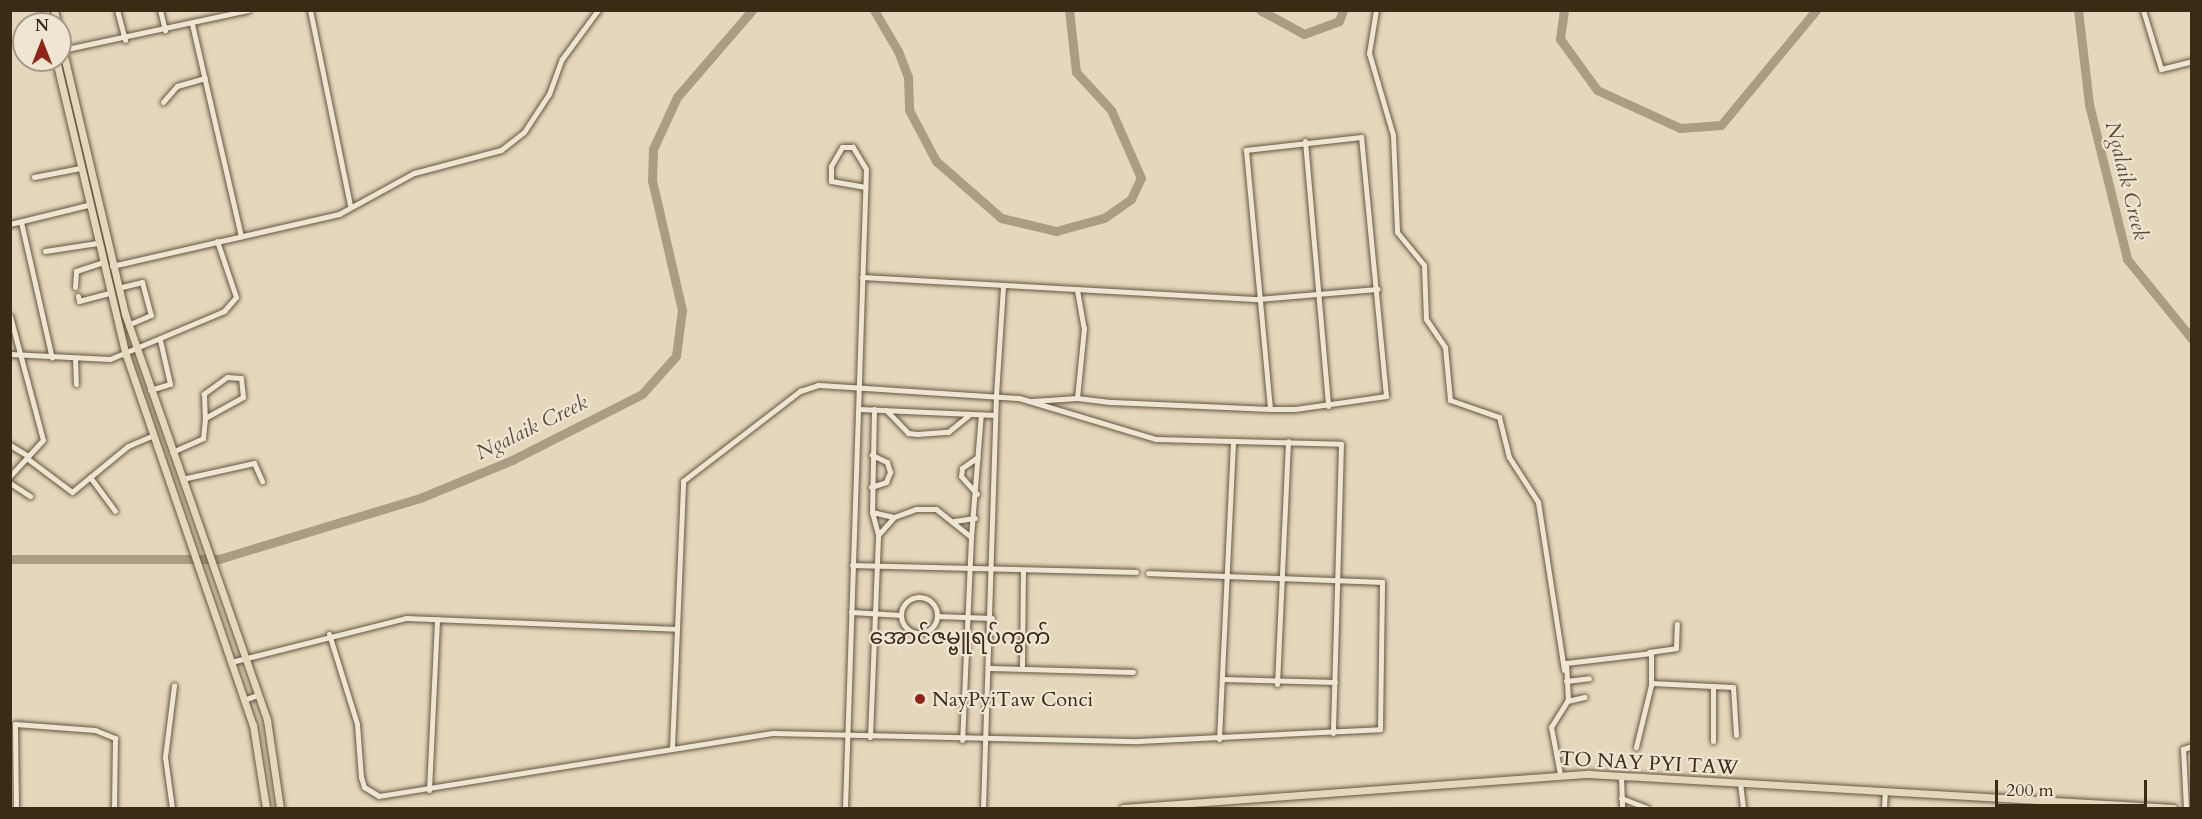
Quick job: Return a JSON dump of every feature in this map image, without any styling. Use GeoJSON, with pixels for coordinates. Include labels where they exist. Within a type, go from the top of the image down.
{"type":"FeatureCollection","features":[{"type":"Feature","properties":{"kind":"main road"},"geometry":{"type":"LineString","coordinates":[[59,72],[101,263],[126,355],[201,567],[261,753],[266,808]]}},
{"type":"Feature","properties":{"kind":"main road"},"geometry":{"type":"LineString","coordinates":[[66,72],[128,325],[245,656],[275,750],[280,808]]}},
{"type":"Feature","properties":{"kind":"main road","name":"TO NAY PYI TAW"},"geometry":{"type":"LineString","coordinates":[[1123,808],[1560,774],[1621,775],[2174,808]]}},
{"type":"Feature","properties":{"kind":"street"},"geometry":{"type":"LineString","coordinates":[[117,10],[125,40]]}},
{"type":"Feature","properties":{"kind":"street"},"geometry":{"type":"LineString","coordinates":[[160,10],[165,30]]}},
{"type":"Feature","properties":{"kind":"street"},"geometry":{"type":"LineString","coordinates":[[72,48],[125,40],[248,10]]}},
{"type":"Feature","properties":{"kind":"street"},"geometry":{"type":"LineString","coordinates":[[310,10],[350,205]]}},
{"type":"Feature","properties":{"kind":"street"},"geometry":{"type":"LineString","coordinates":[[112,266],[339,214],[350,205],[414,172],[501,150],[524,132],[549,94],[562,59],[598,10]]}},
{"type":"Feature","properties":{"kind":"street"},"geometry":{"type":"LineString","coordinates":[[1376,10],[1370,53],[1393,135],[1397,232],[1424,264],[1426,319],[1445,346],[1450,400],[1499,417],[1509,457],[1538,502],[1566,681],[1567,702],[1551,727],[1560,774]]}},
{"type":"Feature","properties":{"kind":"street"},"geometry":{"type":"LineString","coordinates":[[2143,10],[2161,69],[2192,61]]}},
{"type":"Feature","properties":{"kind":"street"},"geometry":{"type":"LineString","coordinates":[[192,24],[241,236]]}},
{"type":"Feature","properties":{"kind":"street"},"geometry":{"type":"LineString","coordinates":[[163,102],[186,84],[205,78]]}},
{"type":"Feature","properties":{"kind":"street"},"geometry":{"type":"LineString","coordinates":[[186,84],[187,92]]}},
{"type":"Feature","properties":{"kind":"street"},"geometry":{"type":"LineString","coordinates":[[1031,401],[1077,398],[1270,409],[1328,406],[1386,396],[1363,139],[1305,141],[1247,148],[1258,299],[1270,409]]}},
{"type":"Feature","properties":{"kind":"street"},"geometry":{"type":"LineString","coordinates":[[1305,141],[1328,406]]}},
{"type":"Feature","properties":{"kind":"street"},"geometry":{"type":"LineString","coordinates":[[844,808],[859,409],[858,390],[865,187],[865,165],[853,147],[842,147],[831,166],[831,181],[865,187]]}},
{"type":"Feature","properties":{"kind":"street"},"geometry":{"type":"LineString","coordinates":[[34,177],[80,168]]}},
{"type":"Feature","properties":{"kind":"street"},"geometry":{"type":"LineString","coordinates":[[10,224],[88,205]]}},
{"type":"Feature","properties":{"kind":"street"},"geometry":{"type":"LineString","coordinates":[[21,222],[52,358]]}},
{"type":"Feature","properties":{"kind":"street"},"geometry":{"type":"LineString","coordinates":[[10,354],[52,358],[126,355],[235,302],[217,241]]}},
{"type":"Feature","properties":{"kind":"street"},"geometry":{"type":"LineString","coordinates":[[45,251],[97,243]]}},
{"type":"Feature","properties":{"kind":"street"},"geometry":{"type":"LineString","coordinates":[[75,287],[76,271],[101,263]]}},
{"type":"Feature","properties":{"kind":"street"},"geometry":{"type":"LineString","coordinates":[[862,278],[1258,299],[1378,289]]}},
{"type":"Feature","properties":{"kind":"street"},"geometry":{"type":"LineString","coordinates":[[118,288],[142,282],[151,315],[128,325]]}},
{"type":"Feature","properties":{"kind":"street"},"geometry":{"type":"LineString","coordinates":[[983,808],[992,618],[995,415],[1003,287]]}},
{"type":"Feature","properties":{"kind":"street"},"geometry":{"type":"LineString","coordinates":[[1077,290],[1084,328],[1077,398]]}},
{"type":"Feature","properties":{"kind":"street"},"geometry":{"type":"LineString","coordinates":[[78,296],[79,301],[109,293]]}},
{"type":"Feature","properties":{"kind":"street"},"geometry":{"type":"LineString","coordinates":[[10,316],[43,440],[10,476]]}},
{"type":"Feature","properties":{"kind":"street"},"geometry":{"type":"LineString","coordinates":[[150,390],[170,384],[160,340]]}},
{"type":"Feature","properties":{"kind":"street"},"geometry":{"type":"LineString","coordinates":[[75,358],[75,384]]}},
{"type":"Feature","properties":{"kind":"street"},"geometry":{"type":"LineString","coordinates":[[172,452],[203,438],[204,394],[227,377],[241,378],[243,397],[205,418]]}},
{"type":"Feature","properties":{"kind":"street"},"geometry":{"type":"LineString","coordinates":[[672,748],[683,481],[800,391],[818,385],[858,390],[996,395],[1031,401],[1156,439],[1288,441],[1344,447],[1333,733]]}},
{"type":"Feature","properties":{"kind":"street"},"geometry":{"type":"LineString","coordinates":[[859,409],[995,415]]}},
{"type":"Feature","properties":{"kind":"street"},"geometry":{"type":"LineString","coordinates":[[870,737],[878,535],[872,512],[871,487],[874,409]]}},
{"type":"Feature","properties":{"kind":"street"},"geometry":{"type":"LineString","coordinates":[[886,410],[908,433],[917,434],[948,432],[970,414]]}},
{"type":"Feature","properties":{"kind":"street"},"geometry":{"type":"LineString","coordinates":[[962,740],[965,618],[971,537],[977,494],[981,414]]}},
{"type":"Feature","properties":{"kind":"street"},"geometry":{"type":"LineString","coordinates":[[10,446],[72,492],[128,446],[154,435]]}},
{"type":"Feature","properties":{"kind":"street"},"geometry":{"type":"LineString","coordinates":[[1220,740],[1233,441]]}},
{"type":"Feature","properties":{"kind":"street"},"geometry":{"type":"LineString","coordinates":[[1277,684],[1288,441]]}},
{"type":"Feature","properties":{"kind":"street"},"geometry":{"type":"LineString","coordinates":[[871,487],[886,482],[890,472],[886,462],[872,454]]}},
{"type":"Feature","properties":{"kind":"street"},"geometry":{"type":"LineString","coordinates":[[977,494],[961,476],[962,468],[978,457]]}},
{"type":"Feature","properties":{"kind":"street"},"geometry":{"type":"LineString","coordinates":[[182,479],[254,463],[262,482]]}},
{"type":"Feature","properties":{"kind":"street"},"geometry":{"type":"LineString","coordinates":[[90,477],[115,511]]}},
{"type":"Feature","properties":{"kind":"street"},"geometry":{"type":"LineString","coordinates":[[10,483],[30,496]]}},
{"type":"Feature","properties":{"kind":"street"},"geometry":{"type":"LineString","coordinates":[[878,535],[894,517],[915,509],[936,509],[954,521],[971,537]]}},
{"type":"Feature","properties":{"kind":"street"},"geometry":{"type":"LineString","coordinates":[[872,512],[894,517]]}},
{"type":"Feature","properties":{"kind":"street"},"geometry":{"type":"LineString","coordinates":[[954,521],[975,518]]}},
{"type":"Feature","properties":{"kind":"street"},"geometry":{"type":"LineString","coordinates":[[852,565],[1136,572]]}},
{"type":"Feature","properties":{"kind":"street"},"geometry":{"type":"LineString","coordinates":[[1022,665],[1023,570]]}},
{"type":"Feature","properties":{"kind":"street"},"geometry":{"type":"LineString","coordinates":[[329,634],[357,724],[364,787],[388,797],[773,733],[962,740],[1220,740],[1374,731],[1381,724],[1383,584],[1338,580],[1148,573]]}},
{"type":"Feature","properties":{"kind":"street"},"geometry":{"type":"LineString","coordinates":[[923,598],[934,604],[937,616],[932,628],[921,633],[905,626],[901,615],[910,600],[923,598]]}},
{"type":"Feature","properties":{"kind":"street"},"geometry":{"type":"LineString","coordinates":[[851,612],[901,615]]}},
{"type":"Feature","properties":{"kind":"street"},"geometry":{"type":"LineString","coordinates":[[937,616],[992,618]]}},
{"type":"Feature","properties":{"kind":"street"},"geometry":{"type":"LineString","coordinates":[[231,662],[245,656],[390,619],[677,629]]}},
{"type":"Feature","properties":{"kind":"street"},"geometry":{"type":"LineString","coordinates":[[429,790],[437,619]]}},
{"type":"Feature","properties":{"kind":"street"},"geometry":{"type":"LineString","coordinates":[[1564,670],[1566,663],[1676,648],[1677,624]]}},
{"type":"Feature","properties":{"kind":"street"},"geometry":{"type":"LineString","coordinates":[[1636,747],[1651,683],[1649,652]]}},
{"type":"Feature","properties":{"kind":"street"},"geometry":{"type":"LineString","coordinates":[[990,668],[1022,665],[1133,672]]}},
{"type":"Feature","properties":{"kind":"street"},"geometry":{"type":"LineString","coordinates":[[1566,681],[1589,678]]}},
{"type":"Feature","properties":{"kind":"street"},"geometry":{"type":"LineString","coordinates":[[1223,679],[1277,684],[1335,682]]}},
{"type":"Feature","properties":{"kind":"street"},"geometry":{"type":"LineString","coordinates":[[1651,683],[1735,688],[1736,735]]}},
{"type":"Feature","properties":{"kind":"street"},"geometry":{"type":"LineString","coordinates":[[172,808],[165,757],[174,686]]}},
{"type":"Feature","properties":{"kind":"street"},"geometry":{"type":"LineString","coordinates":[[1713,686],[1713,741]]}},
{"type":"Feature","properties":{"kind":"street"},"geometry":{"type":"LineString","coordinates":[[244,700],[257,695]]}},
{"type":"Feature","properties":{"kind":"street"},"geometry":{"type":"LineString","coordinates":[[1567,702],[1585,697]]}},
{"type":"Feature","properties":{"kind":"street"},"geometry":{"type":"LineString","coordinates":[[16,808],[13,790],[15,724],[95,730],[115,738],[114,808]]}},
{"type":"Feature","properties":{"kind":"street"},"geometry":{"type":"LineString","coordinates":[[2186,808],[2183,749],[2192,746]]}},
{"type":"Feature","properties":{"kind":"street"},"geometry":{"type":"LineString","coordinates":[[1621,775],[1622,808]]}},
{"type":"Feature","properties":{"kind":"street"},"geometry":{"type":"LineString","coordinates":[[1740,783],[1743,808]]}},
{"type":"Feature","properties":{"kind":"street"},"geometry":{"type":"LineString","coordinates":[[1884,808],[1885,791]]}},
{"type":"Feature","properties":{"kind":"street"},"geometry":{"type":"LineString","coordinates":[[1621,798],[1647,808]]}},
{"type":"Feature","properties":{"kind":"street"},"geometry":{"type":"LineString","coordinates":[[1224,800],[1225,808]]}},
{"type":"Feature","properties":{"kind":"waterway","name":"Ngalaik Creek"},"geometry":{"type":"LineString","coordinates":[[10,559],[219,559],[420,498],[512,460],[642,394],[676,356],[682,310],[652,180],[653,149],[677,97],[752,10]]}},
{"type":"Feature","properties":{"kind":"waterway","name":"Ngalaik Creek"},"geometry":{"type":"LineString","coordinates":[[874,10],[898,51],[908,77],[909,110],[936,161],[1001,218],[1056,231],[1104,218],[1131,199],[1141,178],[1111,110],[1076,72],[1069,10]]}},
{"type":"Feature","properties":{"kind":"waterway","name":"Ngalaik Creek"},"geometry":{"type":"LineString","coordinates":[[1260,10],[1304,34],[1339,21],[1343,10]]}},
{"type":"Feature","properties":{"kind":"waterway","name":"Ngalaik Creek"},"geometry":{"type":"LineString","coordinates":[[1564,10],[1560,39],[1597,90],[1680,128],[1721,125],[1816,10]]}},
{"type":"Feature","properties":{"kind":"waterway","name":"Ngalaik Creek"},"geometry":{"type":"LineString","coordinates":[[2078,10],[2089,104],[2127,259],[2192,339]]}},
{"type":"Feature","properties":{"kind":"place","name":"NayPyiTaw Conci"},"geometry":{"type":"Point","coordinates":[920,699]}},
{"type":"Feature","properties":{"kind":"district","name":"အောင်ဇမ္ဗူရပ်ကွက်"},"geometry":{"type":"Point","coordinates":[960,638]}}]}
